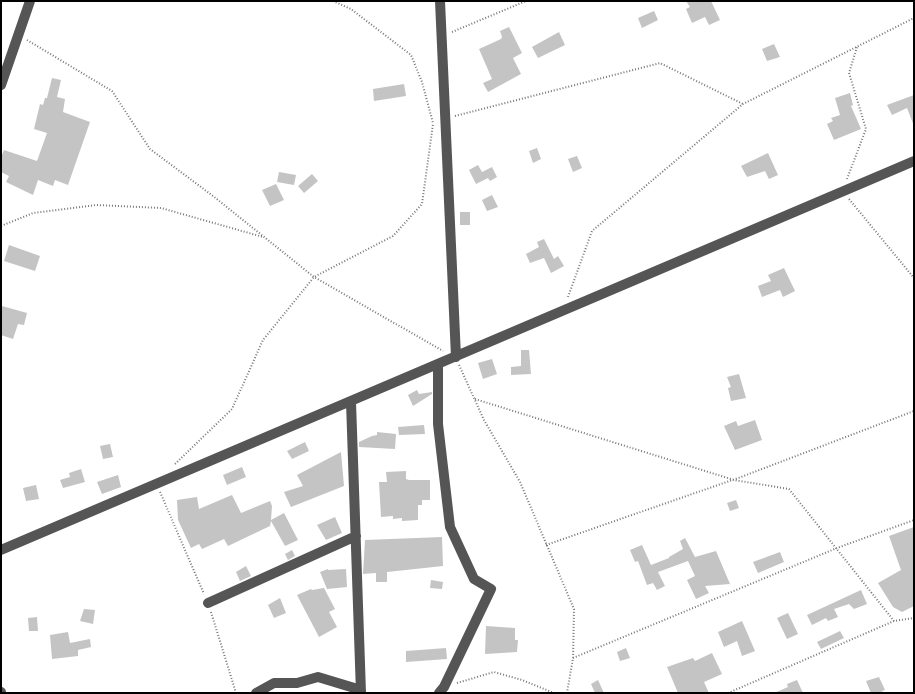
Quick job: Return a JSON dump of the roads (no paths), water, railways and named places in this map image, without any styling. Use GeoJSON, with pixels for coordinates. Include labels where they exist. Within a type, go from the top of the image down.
{"type":"FeatureCollection","features":[{"type":"Feature","properties":{"kind":"street"},"geometry":{"type":"LineString","coordinates":[[1,85],[30,1]]}},
{"type":"Feature","properties":{"kind":"street"},"geometry":{"type":"LineString","coordinates":[[440,1],[456,357]]}},
{"type":"Feature","properties":{"kind":"street"},"geometry":{"type":"LineString","coordinates":[[1,550],[914,161]]}},
{"type":"Feature","properties":{"kind":"street"},"geometry":{"type":"LineString","coordinates":[[438,365],[438,424],[450,527],[474,579],[491,588],[442,690]]}},
{"type":"Feature","properties":{"kind":"street"},"geometry":{"type":"LineString","coordinates":[[256,693],[274,683],[296,682],[318,677],[361,692],[351,402]]}},
{"type":"Feature","properties":{"kind":"street"},"geometry":{"type":"LineString","coordinates":[[208,603],[356,536]]}}]}
